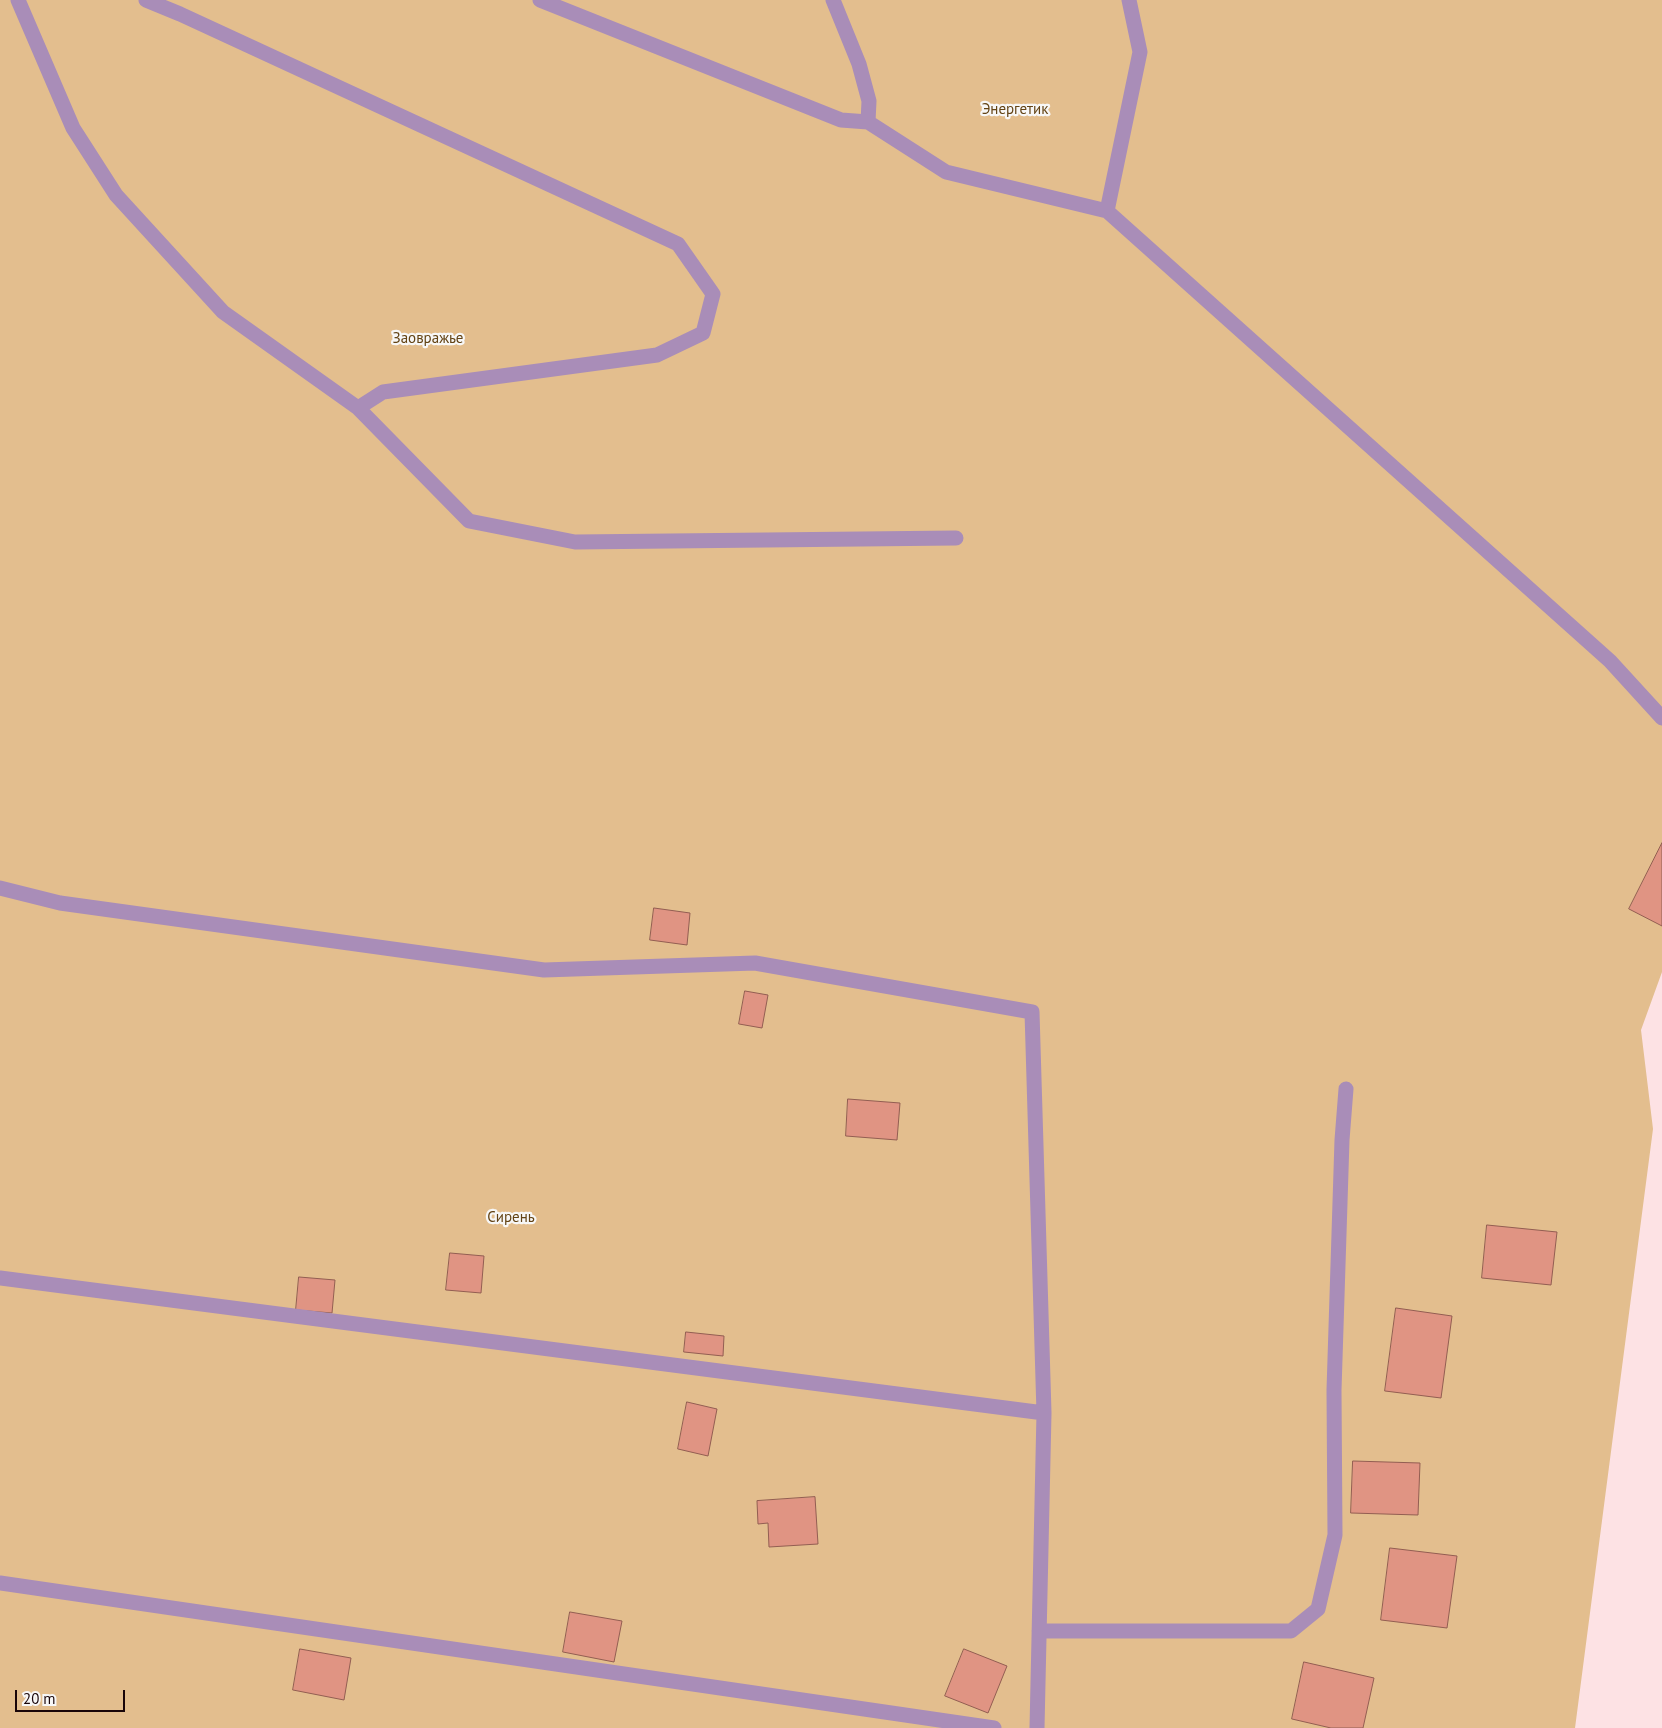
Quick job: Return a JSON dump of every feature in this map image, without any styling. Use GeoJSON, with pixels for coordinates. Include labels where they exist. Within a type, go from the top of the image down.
{"type":"FeatureCollection","features":[{"type":"Feature","properties":{"kind":"lane"},"geometry":{"type":"LineString","coordinates":[[18,0],[73,128],[116,195],[223,312],[358,408],[469,521],[575,542],[956,538]]}},
{"type":"Feature","properties":{"kind":"lane"},"geometry":{"type":"LineString","coordinates":[[146,0],[678,244],[713,294],[703,333],[657,355],[383,392],[358,408]]}},
{"type":"Feature","properties":{"kind":"lane"},"geometry":{"type":"LineString","coordinates":[[540,0],[841,120],[868,122],[946,172],[1107,211],[1610,661],[1662,718]]}},
{"type":"Feature","properties":{"kind":"lane"},"geometry":{"type":"LineString","coordinates":[[833,0],[859,64],[869,102],[868,122]]}},
{"type":"Feature","properties":{"kind":"lane"},"geometry":{"type":"LineString","coordinates":[[1107,211],[1140,52],[1129,0]]}},
{"type":"Feature","properties":{"kind":"lane"},"geometry":{"type":"LineString","coordinates":[[0,888],[60,903],[544,970],[755,963],[1032,1012],[1044,1413],[1037,1728]]}},
{"type":"Feature","properties":{"kind":"lane"},"geometry":{"type":"LineString","coordinates":[[1039,1631],[1291,1631],[1318,1609],[1335,1535],[1334,1390],[1342,1140],[1346,1089]]}},
{"type":"Feature","properties":{"kind":"lane"},"geometry":{"type":"LineString","coordinates":[[0,1278],[1044,1413]]}},
{"type":"Feature","properties":{"kind":"lane"},"geometry":{"type":"LineString","coordinates":[[0,1583],[994,1728]]}},
{"type":"Feature","properties":{"kind":"green space"},"geometry":{"type":"Polygon","coordinates":[[[0,0],[1662,0],[1662,972],[1641,1030],[1653,1129],[1575,1728],[0,1728],[0,0]]]}},
{"type":"Feature","properties":{"kind":"building"},"geometry":{"type":"Polygon","coordinates":[[[1662,843],[1662,926],[1629,909],[1662,843]]]}},
{"type":"Feature","properties":{"kind":"building"},"geometry":{"type":"Polygon","coordinates":[[[654,908],[690,913],[687,945],[650,940],[654,908]]]}},
{"type":"Feature","properties":{"kind":"building"},"geometry":{"type":"Polygon","coordinates":[[[745,991],[768,995],[762,1028],[739,1024],[745,991]]]}},
{"type":"Feature","properties":{"kind":"building"},"geometry":{"type":"Polygon","coordinates":[[[848,1099],[900,1103],[897,1140],[846,1136],[848,1099]]]}},
{"type":"Feature","properties":{"kind":"building"},"geometry":{"type":"Polygon","coordinates":[[[1487,1225],[1557,1232],[1551,1285],[1482,1278],[1487,1225]]]}},
{"type":"Feature","properties":{"kind":"building"},"geometry":{"type":"Polygon","coordinates":[[[450,1253],[484,1256],[481,1293],[446,1290],[450,1253]]]}},
{"type":"Feature","properties":{"kind":"building"},"geometry":{"type":"Polygon","coordinates":[[[299,1277],[335,1280],[332,1313],[296,1310],[299,1277]]]}},
{"type":"Feature","properties":{"kind":"building"},"geometry":{"type":"Polygon","coordinates":[[[1396,1308],[1452,1316],[1441,1398],[1385,1391],[1396,1308]]]}},
{"type":"Feature","properties":{"kind":"building"},"geometry":{"type":"Polygon","coordinates":[[[686,1332],[724,1336],[723,1356],[684,1352],[686,1332]]]}},
{"type":"Feature","properties":{"kind":"building"},"geometry":{"type":"Polygon","coordinates":[[[687,1402],[717,1409],[708,1456],[678,1449],[687,1402]]]}},
{"type":"Feature","properties":{"kind":"building"},"geometry":{"type":"Polygon","coordinates":[[[1353,1461],[1420,1463],[1418,1515],[1351,1513],[1353,1461]]]}},
{"type":"Feature","properties":{"kind":"building"},"geometry":{"type":"Polygon","coordinates":[[[815,1497],[818,1544],[769,1547],[768,1523],[758,1524],[757,1501],[815,1497]]]}},
{"type":"Feature","properties":{"kind":"building"},"geometry":{"type":"Polygon","coordinates":[[[1390,1548],[1457,1556],[1447,1628],[1381,1620],[1390,1548]]]}},
{"type":"Feature","properties":{"kind":"building"},"geometry":{"type":"Polygon","coordinates":[[[570,1612],[622,1621],[614,1662],[563,1652],[570,1612]]]}},
{"type":"Feature","properties":{"kind":"building"},"geometry":{"type":"Polygon","coordinates":[[[300,1649],[351,1658],[344,1700],[293,1690],[300,1649]]]}},
{"type":"Feature","properties":{"kind":"building"},"geometry":{"type":"Polygon","coordinates":[[[964,1649],[1007,1666],[988,1713],[945,1696],[964,1649]]]}},
{"type":"Feature","properties":{"kind":"building"},"geometry":{"type":"Polygon","coordinates":[[[1304,1662],[1374,1678],[1363,1728],[1331,1728],[1292,1719],[1304,1662]]]}},
{"type":"Feature","properties":{"kind":"park label","name":"Энергетик"},"geometry":{"type":"Point","coordinates":[1015,110]}},
{"type":"Feature","properties":{"kind":"park label","name":"Заовражье"},"geometry":{"type":"Point","coordinates":[428,339]}},
{"type":"Feature","properties":{"kind":"park label","name":"Сирень"},"geometry":{"type":"Point","coordinates":[511,1218]}}]}
